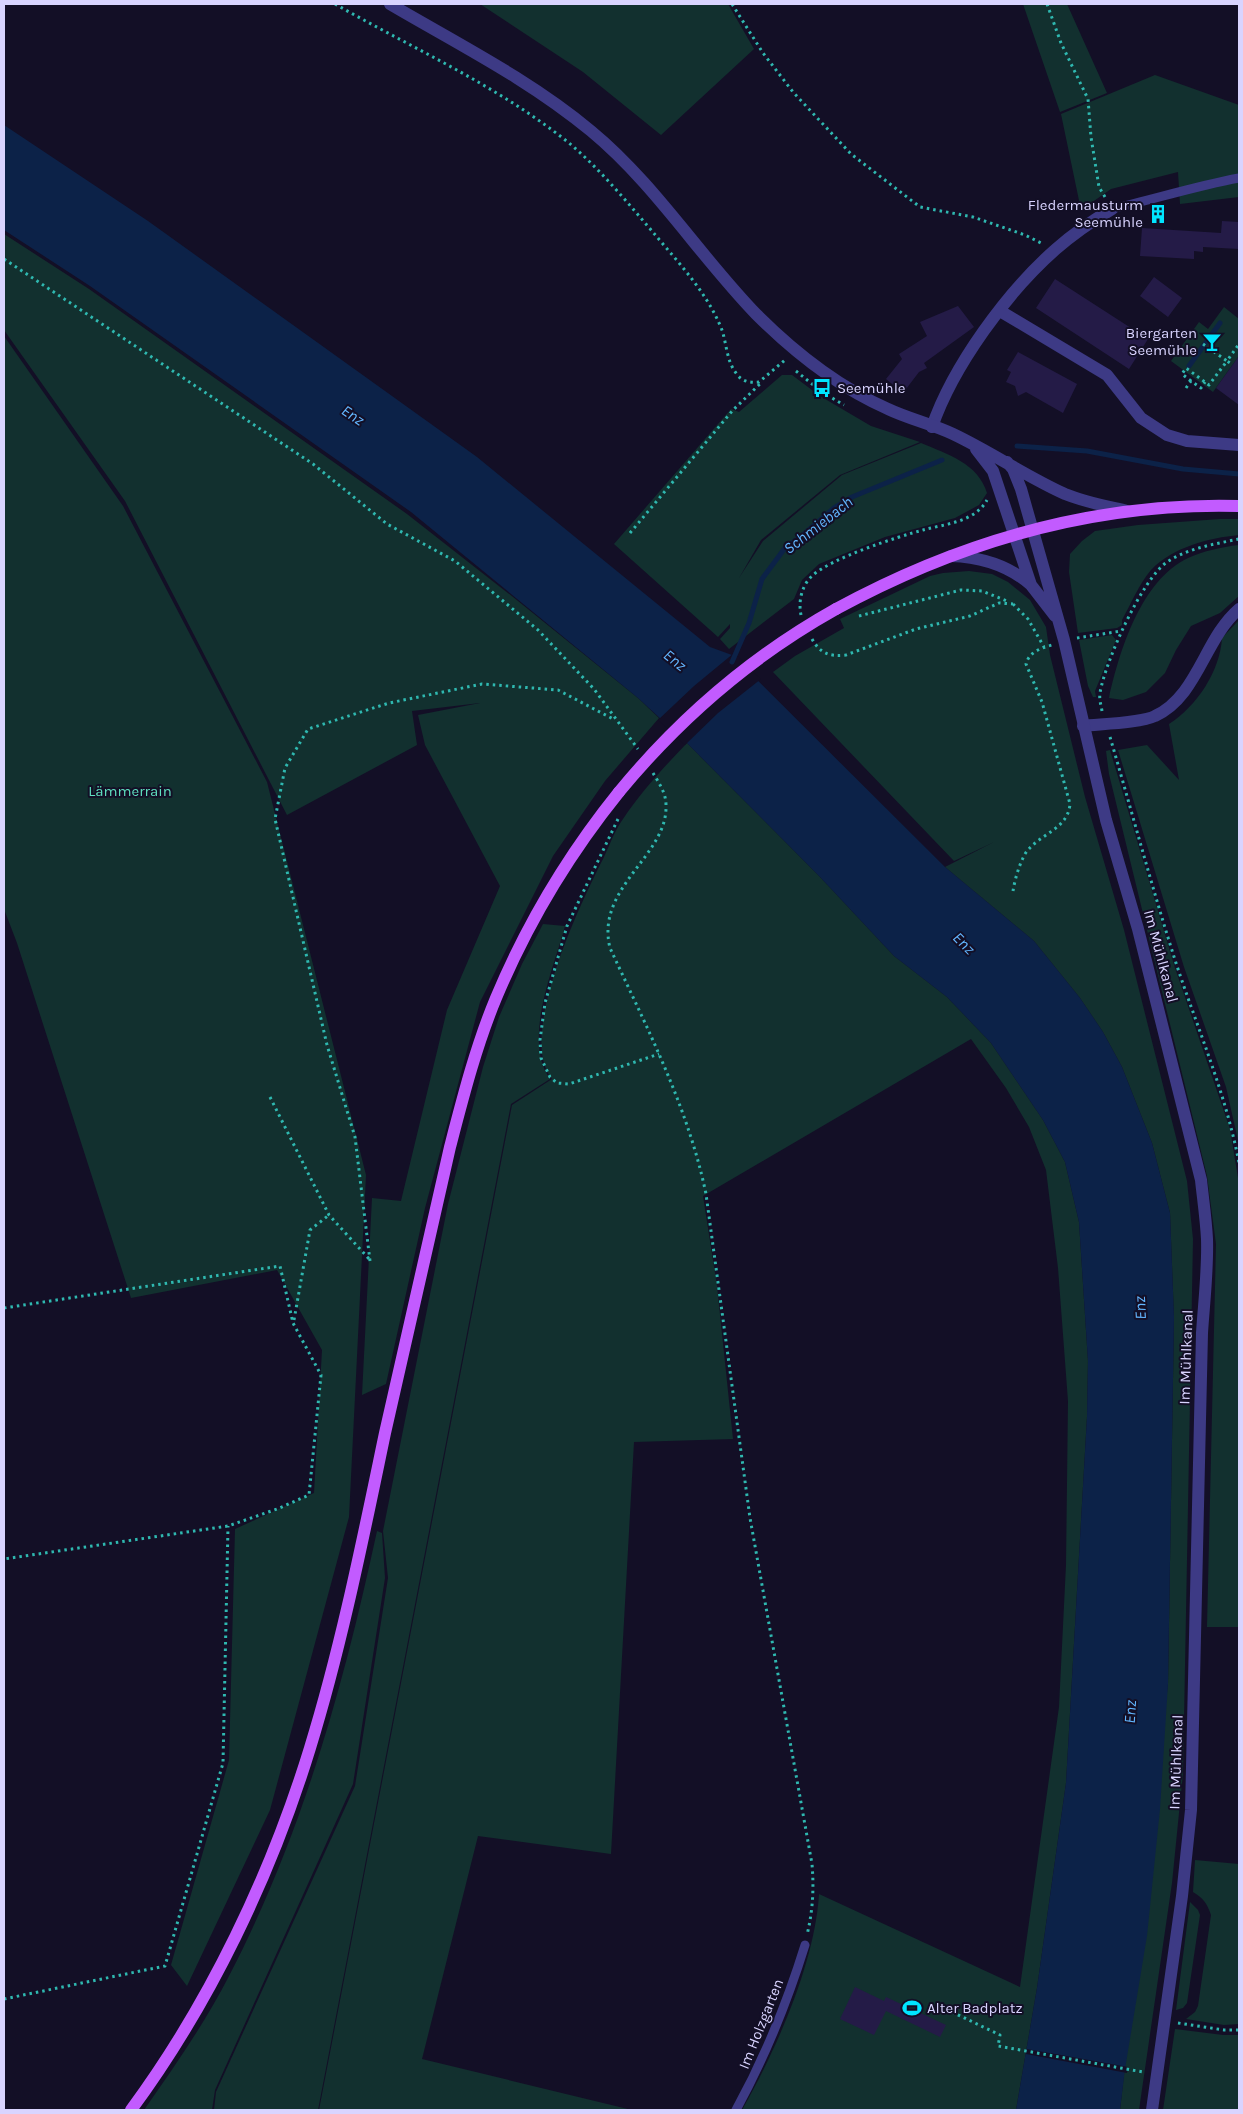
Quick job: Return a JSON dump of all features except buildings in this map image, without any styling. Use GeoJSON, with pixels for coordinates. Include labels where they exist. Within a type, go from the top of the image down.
{"type":"FeatureCollection","features":[{"type":"Feature","properties":{"kind":"main road"},"geometry":{"type":"LineString","coordinates":[[131,2110],[179,2037],[226,1954],[263,1874],[291,1803],[309,1749],[350,1600],[450,1147],[463,1096],[483,1033],[513,960],[541,907],[581,843],[619,792],[659,746],[718,690],[783,640],[836,609],[892,580],[948,556],[995,539],[1092,516],[1196,506],[1239,506]]}},
{"type":"Feature","properties":{"kind":"street"},"geometry":{"type":"LineString","coordinates":[[390,4],[495,64],[560,107],[592,131],[621,158],[755,313],[818,369],[852,392],[932,427],[950,432],[1073,497],[1131,512]]}},
{"type":"Feature","properties":{"kind":"street"},"geometry":{"type":"LineString","coordinates":[[932,427],[952,379],[1000,310],[1055,249],[1084,227],[1112,210]]}},
{"type":"Feature","properties":{"kind":"street"},"geometry":{"type":"LineString","coordinates":[[1000,310],[1107,375],[1141,418],[1167,435],[1187,441],[1239,445]]}},
{"type":"Feature","properties":{"kind":"street","name":"Im Mühlkanal"},"geometry":{"type":"LineString","coordinates":[[970,443],[994,471],[1031,585],[1058,620]]}},
{"type":"Feature","properties":{"kind":"street","name":"Im Mühlkanal"},"geometry":{"type":"LineString","coordinates":[[1007,462],[1017,477],[1064,640],[1106,820],[1138,929],[1201,1180],[1207,1239],[1202,1333],[1191,1810],[1182,1896],[1152,2110]]}},
{"type":"Feature","properties":{"kind":"street"},"geometry":{"type":"LineString","coordinates":[[948,556],[982,560],[1000,565],[1017,574],[1031,585]]}},
{"type":"Feature","properties":{"kind":"street"},"geometry":{"type":"LineString","coordinates":[[1083,726],[1154,716],[1170,705],[1184,693],[1216,635],[1229,618],[1239,609]]}},
{"type":"Feature","properties":{"kind":"lane"},"geometry":{"type":"LineString","coordinates":[[1112,210],[1212,183],[1239,178]]}},
{"type":"Feature","properties":{"kind":"lane","name":"Im Holzgarten"},"geometry":{"type":"LineString","coordinates":[[736,2110],[775,2030],[805,1945]]}},
{"type":"Feature","properties":{"kind":"path"},"geometry":{"type":"LineString","coordinates":[[335,4],[497,94],[570,144],[628,202],[698,288],[720,324],[732,366],[738,376],[749,382],[763,381]]}},
{"type":"Feature","properties":{"kind":"path"},"geometry":{"type":"LineString","coordinates":[[732,4],[763,53],[793,92],[851,154],[913,202],[920,207],[973,217],[1025,235],[1055,249]]}},
{"type":"Feature","properties":{"kind":"path"},"geometry":{"type":"LineString","coordinates":[[1047,4],[1061,43],[1088,99],[1091,137],[1099,187]]}},
{"type":"Feature","properties":{"kind":"path"},"geometry":{"type":"LineString","coordinates":[[4,259],[313,464],[387,524],[455,561],[538,630],[594,688],[639,750]]}},
{"type":"Feature","properties":{"kind":"path"},"geometry":{"type":"LineString","coordinates":[[1205,382],[1201,388],[1182,374],[1186,368],[1210,385],[1239,344]]}},
{"type":"Feature","properties":{"kind":"path"},"geometry":{"type":"LineString","coordinates":[[1205,345],[1233,365]]}},
{"type":"Feature","properties":{"kind":"path"},"geometry":{"type":"LineString","coordinates":[[630,533],[733,410],[787,358]]}},
{"type":"Feature","properties":{"kind":"path"},"geometry":{"type":"LineString","coordinates":[[1186,388],[1191,381]]}},
{"type":"Feature","properties":{"kind":"path"},"geometry":{"type":"LineString","coordinates":[[1239,539],[1192,550],[1175,557],[1162,565],[1150,578],[1121,631],[1100,690],[1101,705],[1176,964],[1220,1086],[1233,1128],[1239,1163]]}},
{"type":"Feature","properties":{"kind":"path"},"geometry":{"type":"LineString","coordinates":[[855,617],[950,592],[982,591],[1017,607],[1028,619],[1044,647]]}},
{"type":"Feature","properties":{"kind":"path"},"geometry":{"type":"LineString","coordinates":[[1064,640],[1121,631]]}},
{"type":"Feature","properties":{"kind":"path"},"geometry":{"type":"LineString","coordinates":[[1013,891],[1026,854],[1034,844],[1062,823],[1070,811],[1070,804],[1049,725],[1042,702],[1027,669],[1027,660],[1036,650],[1049,646],[1052,655]]}},
{"type":"Feature","properties":{"kind":"path"},"geometry":{"type":"LineString","coordinates":[[270,1097],[329,1215],[370,1260],[355,1137],[327,1044],[275,819],[285,768],[308,728],[389,703],[482,684],[558,690],[616,720]]}},
{"type":"Feature","properties":{"kind":"path"},"geometry":{"type":"LineString","coordinates":[[649,766],[665,796],[664,820],[656,838],[614,903],[607,932],[610,948],[659,1054],[692,1136],[700,1164],[712,1227],[733,1404],[750,1518],[812,1864],[814,1886],[812,1911],[805,1945]]}},
{"type":"Feature","properties":{"kind":"path"},"geometry":{"type":"LineString","coordinates":[[622,812],[567,926],[545,1003],[540,1040],[541,1058],[550,1077],[557,1083],[569,1084],[659,1054]]}},
{"type":"Feature","properties":{"kind":"path"},"geometry":{"type":"LineString","coordinates":[[293,1324],[310,1230],[329,1215]]}},
{"type":"Feature","properties":{"kind":"path"},"geometry":{"type":"LineString","coordinates":[[4,1308],[280,1266],[293,1324],[321,1374],[309,1495],[277,1509],[228,1526],[4,1559]]}},
{"type":"Feature","properties":{"kind":"path"},"geometry":{"type":"LineString","coordinates":[[4,1999],[165,1966],[223,1763],[228,1526]]}},
{"type":"Feature","properties":{"kind":"path"},"geometry":{"type":"LineString","coordinates":[[952,2012],[1000,2035],[998,2046],[1146,2073]]}},
{"type":"Feature","properties":{"kind":"path"},"geometry":{"type":"LineString","coordinates":[[1178,2023],[1224,2030],[1239,2030]]}},
{"type":"Feature","properties":{"kind":"green space"},"geometry":{"type":"Polygon","coordinates":[[[480,4],[728,4],[754,49],[661,135],[583,72],[480,4]]]}},
{"type":"Feature","properties":{"kind":"green space"},"geometry":{"type":"Polygon","coordinates":[[[1023,4],[1067,4],[1107,93],[1060,112],[1023,4]]]}},
{"type":"Feature","properties":{"kind":"green space"},"geometry":{"type":"Polygon","coordinates":[[[1155,75],[1239,105],[1239,197],[1180,204],[1178,172],[1111,189],[1081,210],[1061,114],[1155,75]]]}},
{"type":"Feature","properties":{"kind":"green space"},"geometry":{"type":"Polygon","coordinates":[[[4,234],[89,289],[407,514],[638,698],[659,718],[605,781],[553,856],[480,1002],[425,1208],[386,1384],[362,1395],[372,1198],[401,1201],[447,1010],[500,886],[425,745],[418,715],[480,703],[412,711],[417,745],[287,815],[125,501],[4,330],[4,234]]]}},
{"type":"Feature","properties":{"kind":"green space","name":"Biergarten Seemühle"},"geometry":{"type":"Polygon","coordinates":[[[1224,307],[1239,319],[1239,356],[1213,392],[1171,361],[1199,322],[1208,329],[1224,307]]]}},
{"type":"Feature","properties":{"kind":"green space","name":"Lämmerrain"},"geometry":{"type":"Polygon","coordinates":[[[4,336],[123,506],[267,782],[366,1175],[349,1517],[270,1810],[187,1986],[171,1965],[229,1760],[235,1529],[314,1493],[322,1350],[277,1270],[131,1298],[17,943],[4,909],[4,336]]]}},
{"type":"Feature","properties":{"kind":"green space"},"geometry":{"type":"Polygon","coordinates":[[[782,375],[792,375],[820,396],[871,426],[920,442],[840,475],[761,540],[739,578],[763,541],[842,475],[921,443],[951,456],[969,467],[977,474],[987,493],[979,505],[955,518],[885,537],[819,564],[802,580],[794,599],[729,649],[720,639],[730,628],[730,624],[718,637],[614,544],[731,409],[739,412],[782,375]]]}},
{"type":"Feature","properties":{"kind":"green space"},"geometry":{"type":"Polygon","coordinates":[[[1239,519],[1239,535],[1204,541],[1170,555],[1151,570],[1122,620],[1122,625],[1117,628],[1078,633],[1069,572],[1070,554],[1082,541],[1095,531],[1138,525],[1239,519]]]}},
{"type":"Feature","properties":{"kind":"green space"},"geometry":{"type":"Polygon","coordinates":[[[1239,545],[1239,596],[1220,613],[1191,626],[1176,650],[1165,673],[1146,692],[1123,700],[1109,698],[1126,639],[1145,600],[1157,583],[1172,568],[1188,558],[1200,553],[1239,545]]]}},
{"type":"Feature","properties":{"kind":"green space"},"geometry":{"type":"Polygon","coordinates":[[[969,571],[992,574],[1008,582],[1030,600],[1046,627],[1050,655],[1085,797],[1124,930],[1187,1181],[1193,1239],[1183,1773],[1172,1883],[1139,2110],[1120,2110],[1168,1684],[1174,1318],[1170,1213],[1152,1143],[1122,1067],[1103,1032],[1080,998],[1034,941],[945,867],[994,842],[954,861],[773,672],[795,656],[844,628],[840,619],[930,576],[969,571]]]}},
{"type":"Feature","properties":{"kind":"green space"},"geometry":{"type":"Polygon","coordinates":[[[1239,620],[1239,1145],[1226,1087],[1184,967],[1118,750],[1147,745],[1179,780],[1169,724],[1198,698],[1217,663],[1222,638],[1239,620]]]}},
{"type":"Feature","properties":{"kind":"green space"},"geometry":{"type":"Polygon","coordinates":[[[1112,635],[1116,640],[1095,691],[1096,697],[1093,697],[1088,686],[1079,640],[1112,635]]]}},
{"type":"Feature","properties":{"kind":"green space"},"geometry":{"type":"Polygon","coordinates":[[[687,743],[821,878],[894,956],[947,997],[991,1043],[1043,1120],[1065,1162],[1079,1222],[1088,1361],[1087,1417],[1066,1783],[1037,1988],[1016,2110],[742,2110],[768,2061],[802,1977],[816,1921],[819,1894],[1020,1987],[1059,1707],[1066,1565],[1068,1401],[1058,1268],[1046,1170],[1029,1127],[1006,1088],[971,1039],[703,1196],[717,1286],[733,1439],[634,1442],[611,1854],[478,1836],[422,2059],[632,2110],[319,2110],[512,1105],[552,1079],[543,1059],[542,1033],[547,1002],[556,968],[568,935],[615,832],[645,789],[687,743]]]}},
{"type":"Feature","properties":{"kind":"green space"},"geometry":{"type":"Polygon","coordinates":[[[1110,750],[1175,968],[1230,1129],[1239,1184],[1239,1627],[1207,1627],[1216,1244],[1207,1176],[1109,774],[1106,751],[1110,750]]]}},
{"type":"Feature","properties":{"kind":"green space"},"geometry":{"type":"Polygon","coordinates":[[[543,924],[565,926],[548,983],[540,1025],[539,1045],[542,1063],[550,1079],[511,1104],[318,2110],[214,2110],[216,2092],[355,1786],[388,1578],[383,1531],[448,1204],[483,1067],[499,1017],[522,964],[543,924]]]}},
{"type":"Feature","properties":{"kind":"green space"},"geometry":{"type":"Polygon","coordinates":[[[377,1531],[382,1533],[385,1578],[353,1784],[215,2090],[212,2110],[144,2110],[210,2011],[255,1923],[278,1869],[299,1814],[335,1702],[377,1531]]]}},
{"type":"Feature","properties":{"kind":"green space"},"geometry":{"type":"Polygon","coordinates":[[[1195,1860],[1239,1864],[1239,2024],[1224,2025],[1186,2019],[1195,2012],[1198,2006],[1211,1915],[1204,1901],[1193,1892],[1195,1860]]]}},
{"type":"Feature","properties":{"kind":"green space"},"geometry":{"type":"Polygon","coordinates":[[[1190,1902],[1200,1915],[1187,2003],[1183,2008],[1176,2010],[1190,1902]]]}},
{"type":"Feature","properties":{"kind":"green space"},"geometry":{"type":"Polygon","coordinates":[[[1175,2029],[1239,2035],[1239,2110],[1163,2110],[1175,2029]]]}},
{"type":"Feature","properties":{"kind":"water","name":"Enz"},"geometry":{"type":"Polygon","coordinates":[[[4,125],[148,221],[477,457],[710,647],[732,655],[945,867],[1034,941],[1080,998],[1103,1032],[1122,1067],[1152,1143],[1170,1213],[1174,1317],[1168,1684],[1160,1809],[1147,1936],[1120,2110],[1016,2110],[1037,1988],[1066,1783],[1087,1417],[1088,1361],[1079,1222],[1065,1162],[1043,1120],[991,1043],[947,997],[894,956],[821,878],[687,743],[638,698],[411,512],[90,286],[4,230],[4,125]]]}},
{"type":"Feature","properties":{"kind":"pier"},"geometry":{"type":"Polygon","coordinates":[[[734,653],[761,679],[718,713],[685,745],[658,720],[694,686],[734,653]]]}},
{"type":"Feature","properties":{"kind":"pier"},"geometry":{"type":"Polygon","coordinates":[[[1027,2049],[1128,2067],[1127,2073],[1026,2054],[1027,2049]]]}},
{"type":"Feature","properties":{"kind":"waterway"},"geometry":{"type":"LineString","coordinates":[[1189,366],[1220,323]]}},
{"type":"Feature","properties":{"kind":"waterway","name":"Schmiebach"},"geometry":{"type":"LineString","coordinates":[[1017,446],[1087,451],[1183,469],[1239,474]]}},
{"type":"Feature","properties":{"kind":"waterway","name":"Schmiebach"},"geometry":{"type":"LineString","coordinates":[[732,662],[749,623],[762,579],[785,548],[834,508],[852,497],[942,460]]}},
{"type":"Feature","properties":{"kind":"place","name":"Fledermausturm Seemühle"},"geometry":{"type":"Point","coordinates":[1158,214]}},
{"type":"Feature","properties":{"kind":"place","name":"Biergarten Seemühle"},"geometry":{"type":"Point","coordinates":[1212,342]}},
{"type":"Feature","properties":{"kind":"place","name":"Seemühle"},"geometry":{"type":"Point","coordinates":[822,388]}},
{"type":"Feature","properties":{"kind":"place","name":"Alter Badplatz"},"geometry":{"type":"Point","coordinates":[912,2008]}}]}
